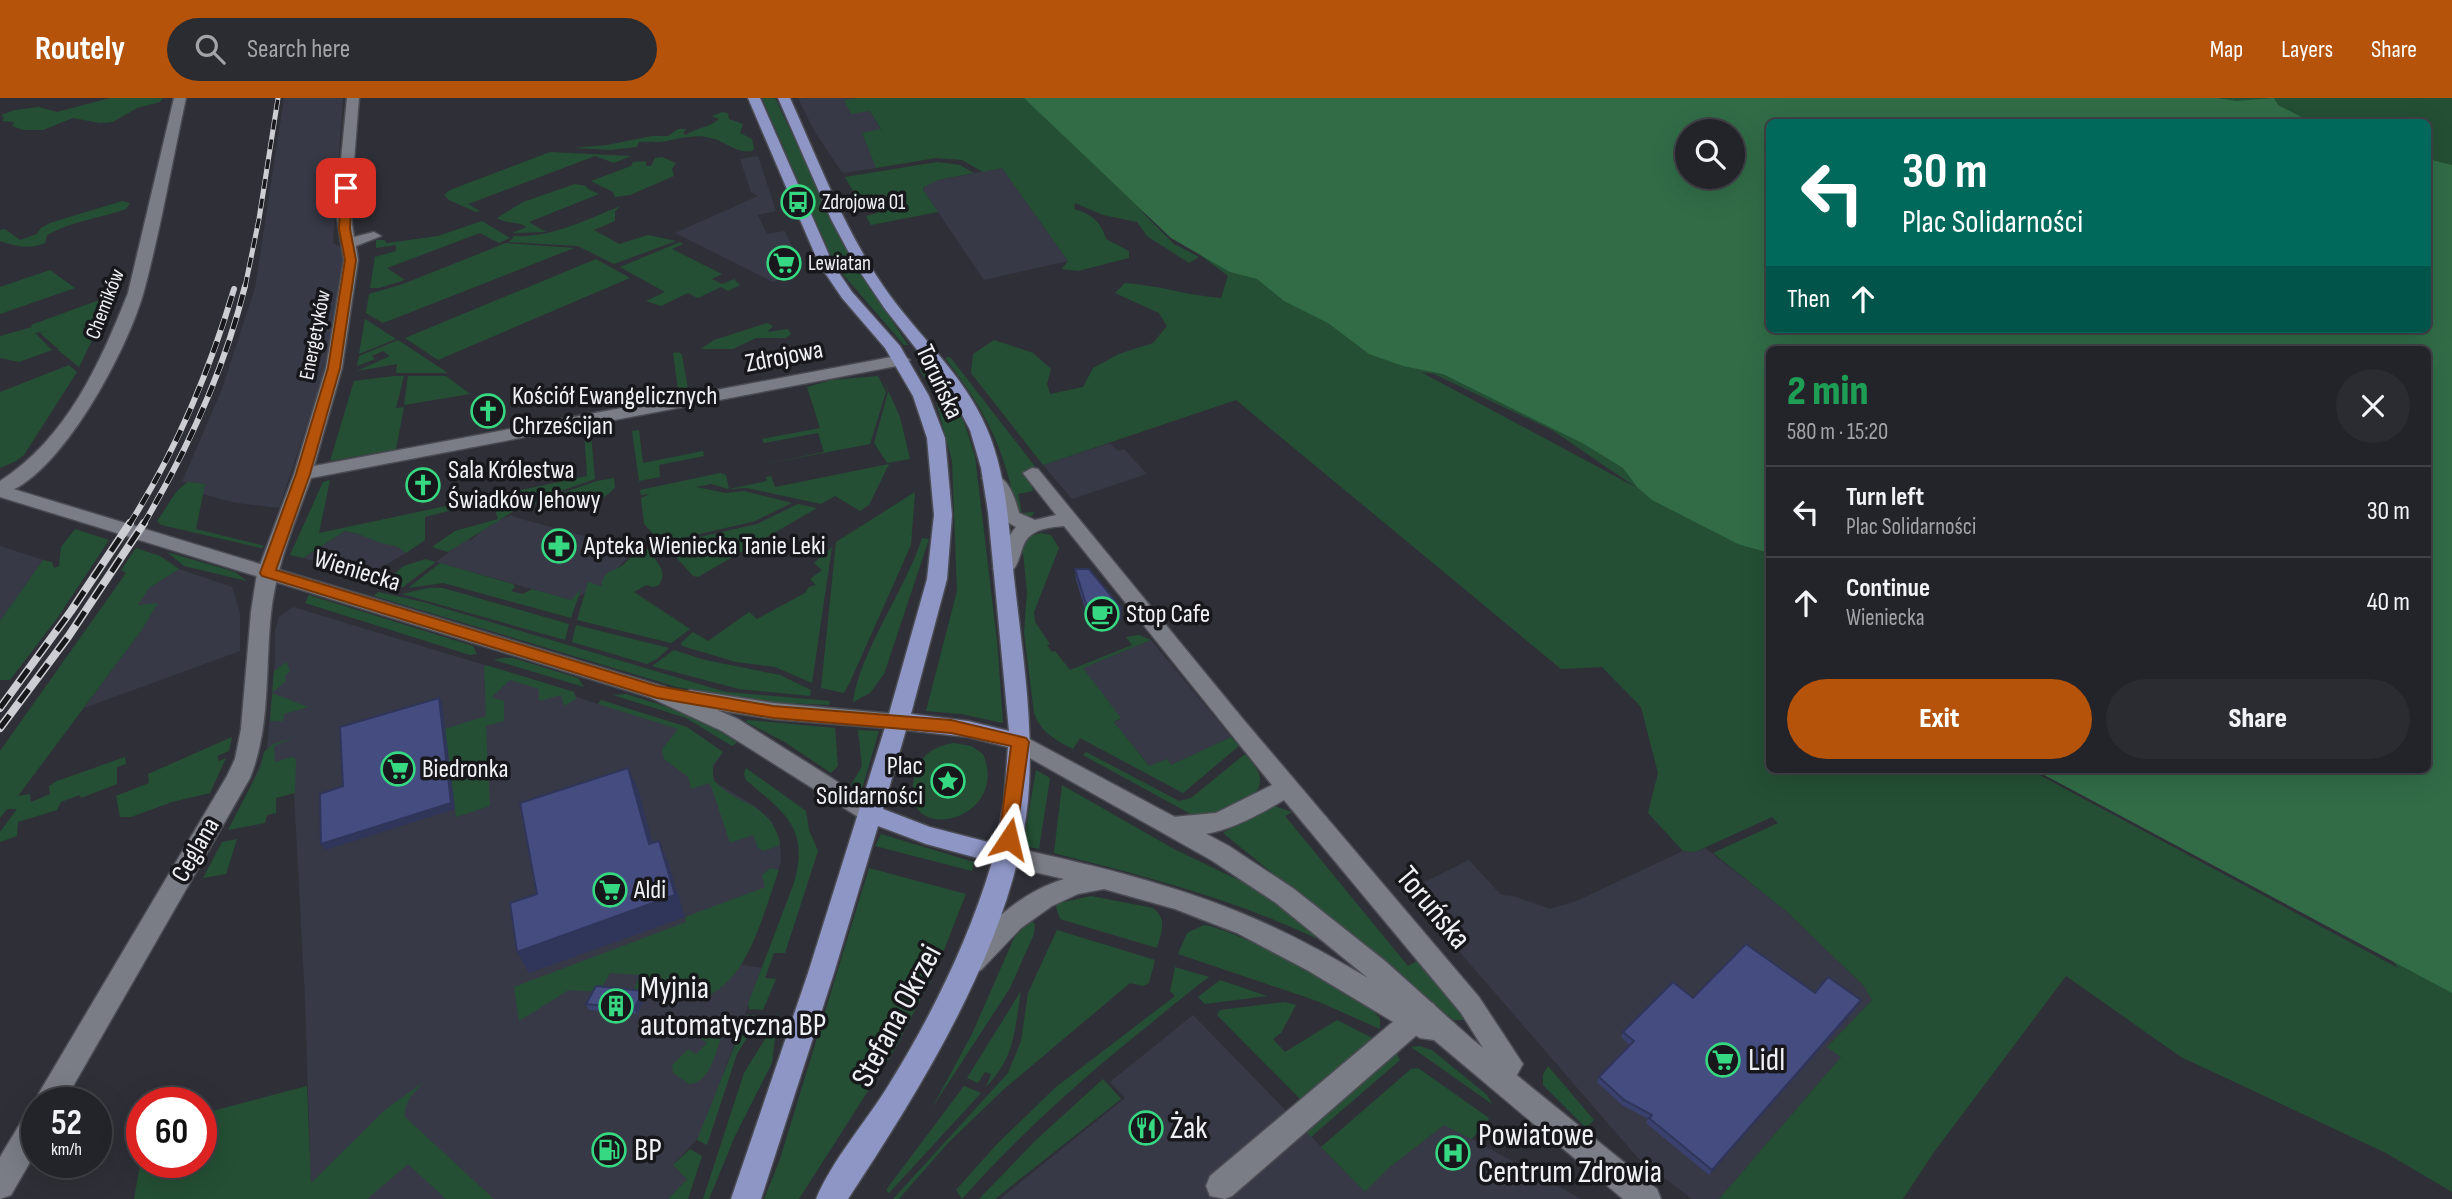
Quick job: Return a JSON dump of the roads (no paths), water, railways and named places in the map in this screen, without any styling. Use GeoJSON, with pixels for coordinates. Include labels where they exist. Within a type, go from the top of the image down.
{"type":"FeatureCollection","features":[{"type":"Feature","properties":{"kind":"main road","name":"Toruńska"},"geometry":{"type":"LineString","coordinates":[[754,98],[826,264],[847,295],[881,331],[902,360],[921,396],[936,438],[943,515],[937,579],[898,721]]}},
{"type":"Feature","properties":{"kind":"main road","name":"Toruńska"},"geometry":{"type":"LineString","coordinates":[[784,98],[854,248],[872,280],[953,383],[969,407],[980,432],[991,478],[1003,569],[1016,671],[1020,742]]}},
{"type":"Feature","properties":{"kind":"main road"},"geometry":{"type":"LineString","coordinates":[[746,1199],[871,814],[898,721],[968,729],[1020,742],[1012,822],[1005,856],[926,835],[871,814]]}},
{"type":"Feature","properties":{"kind":"main road","name":"Stefana Okrzei"},"geometry":{"type":"LineString","coordinates":[[831,1199],[910,1073],[961,976],[981,928],[1005,856]]}},
{"type":"Feature","properties":{"kind":"street","name":"Chemików"},"geometry":{"type":"LineString","coordinates":[[0,490],[33,467],[57,442],[101,368],[127,316],[139,280],[180,98]]}},
{"type":"Feature","properties":{"kind":"street","name":"Energetyków"},"geometry":{"type":"LineString","coordinates":[[267,573],[303,474],[334,368],[351,260],[344,211],[353,98]]}},
{"type":"Feature","properties":{"kind":"street"},"geometry":{"type":"LineString","coordinates":[[349,243],[374,236]]}},
{"type":"Feature","properties":{"kind":"street","name":"Zdrojowa"},"geometry":{"type":"LineString","coordinates":[[303,474],[902,360]]}},
{"type":"Feature","properties":{"kind":"street","name":"Toruńska"},"geometry":{"type":"LineString","coordinates":[[1032,474],[1469,1004],[1509,1064],[1500,1078]]}},
{"type":"Feature","properties":{"kind":"street"},"geometry":{"type":"LineString","coordinates":[[991,478],[1004,493],[1011,516],[1024,524],[1069,520]]}},
{"type":"Feature","properties":{"kind":"street","name":"Wieniecka"},"geometry":{"type":"LineString","coordinates":[[0,490],[657,692],[773,712],[898,721]]}},
{"type":"Feature","properties":{"kind":"street"},"geometry":{"type":"LineString","coordinates":[[1003,569],[1012,557],[1017,536],[1034,525]]}},
{"type":"Feature","properties":{"kind":"street","name":"Ceglana"},"geometry":{"type":"LineString","coordinates":[[57,1087],[136,956],[247,760],[267,573]]}},
{"type":"Feature","properties":{"kind":"street","name":"Wieniecka"},"geometry":{"type":"LineString","coordinates":[[657,692],[730,725],[871,814]]}},
{"type":"Feature","properties":{"kind":"street"},"geometry":{"type":"LineString","coordinates":[[1020,742],[1220,853],[1285,896],[1376,969],[1419,1016]]}},
{"type":"Feature","properties":{"kind":"street"},"geometry":{"type":"LineString","coordinates":[[1170,825],[1193,828],[1211,826],[1256,805],[1288,786]]}},
{"type":"Feature","properties":{"kind":"street"},"geometry":{"type":"LineString","coordinates":[[1005,856],[1183,902],[1277,940],[1419,1016],[1500,1078],[1646,1199]]}},
{"type":"Feature","properties":{"kind":"street"},"geometry":{"type":"LineString","coordinates":[[961,976],[1006,926],[1042,898],[1080,883],[1106,880]]}},
{"type":"Feature","properties":{"kind":"street"},"geometry":{"type":"LineString","coordinates":[[1221,1186],[1419,1016]]}},
{"type":"Feature","properties":{"kind":"street"},"geometry":{"type":"LineString","coordinates":[[0,1185],[21,1149]]}},
{"type":"Feature","properties":{"kind":"railway"},"geometry":{"type":"LineString","coordinates":[[245,287],[278,98]]}},
{"type":"Feature","properties":{"kind":"railway"},"geometry":{"type":"LineString","coordinates":[[143,525],[175,468],[203,409],[227,349],[245,286]]}},
{"type":"Feature","properties":{"kind":"railway"},"geometry":{"type":"LineString","coordinates":[[129,525],[162,469],[190,411],[214,351],[234,289]]}},
{"type":"Feature","properties":{"kind":"railway"},"geometry":{"type":"LineString","coordinates":[[0,708],[71,611],[130,523]]}},
{"type":"Feature","properties":{"kind":"railway"},"geometry":{"type":"LineString","coordinates":[[0,728],[68,637],[144,523]]}},
{"type":"Feature","properties":{"kind":"place","name":"Zdrojowa 01"},"geometry":{"type":"Point","coordinates":[798,202]}},
{"type":"Feature","properties":{"kind":"place","name":"Lewiatan"},"geometry":{"type":"Point","coordinates":[784,263]}},
{"type":"Feature","properties":{"kind":"place","name":"Kościół Ewangelicznych Chrześcijan"},"geometry":{"type":"Point","coordinates":[488,411]}},
{"type":"Feature","properties":{"kind":"place","name":"Sala Królestwa Świadków Jehowy"},"geometry":{"type":"Point","coordinates":[423,485]}},
{"type":"Feature","properties":{"kind":"place","name":"Apteka Wieniecka Tanie Leki"},"geometry":{"type":"Point","coordinates":[559,546]}},
{"type":"Feature","properties":{"kind":"place","name":"Stop Cafe"},"geometry":{"type":"Point","coordinates":[1102,614]}},
{"type":"Feature","properties":{"kind":"place","name":"Biedronka"},"geometry":{"type":"Point","coordinates":[398,769]}},
{"type":"Feature","properties":{"kind":"place","name":"Plac Solidarności"},"geometry":{"type":"Point","coordinates":[948,781]}},
{"type":"Feature","properties":{"kind":"place","name":"Aldi"},"geometry":{"type":"Point","coordinates":[610,890]}},
{"type":"Feature","properties":{"kind":"place","name":"Myjnia automatyczna BP"},"geometry":{"type":"Point","coordinates":[616,1006]}},
{"type":"Feature","properties":{"kind":"place","name":"Lidl"},"geometry":{"type":"Point","coordinates":[1723,1060]}},
{"type":"Feature","properties":{"kind":"place","name":"Żak"},"geometry":{"type":"Point","coordinates":[1146,1128]}},
{"type":"Feature","properties":{"kind":"place","name":"BP"},"geometry":{"type":"Point","coordinates":[609,1150]}},
{"type":"Feature","properties":{"kind":"place","name":"Powiatowe Centrum Zdrowia"},"geometry":{"type":"Point","coordinates":[1453,1153]}}]}
